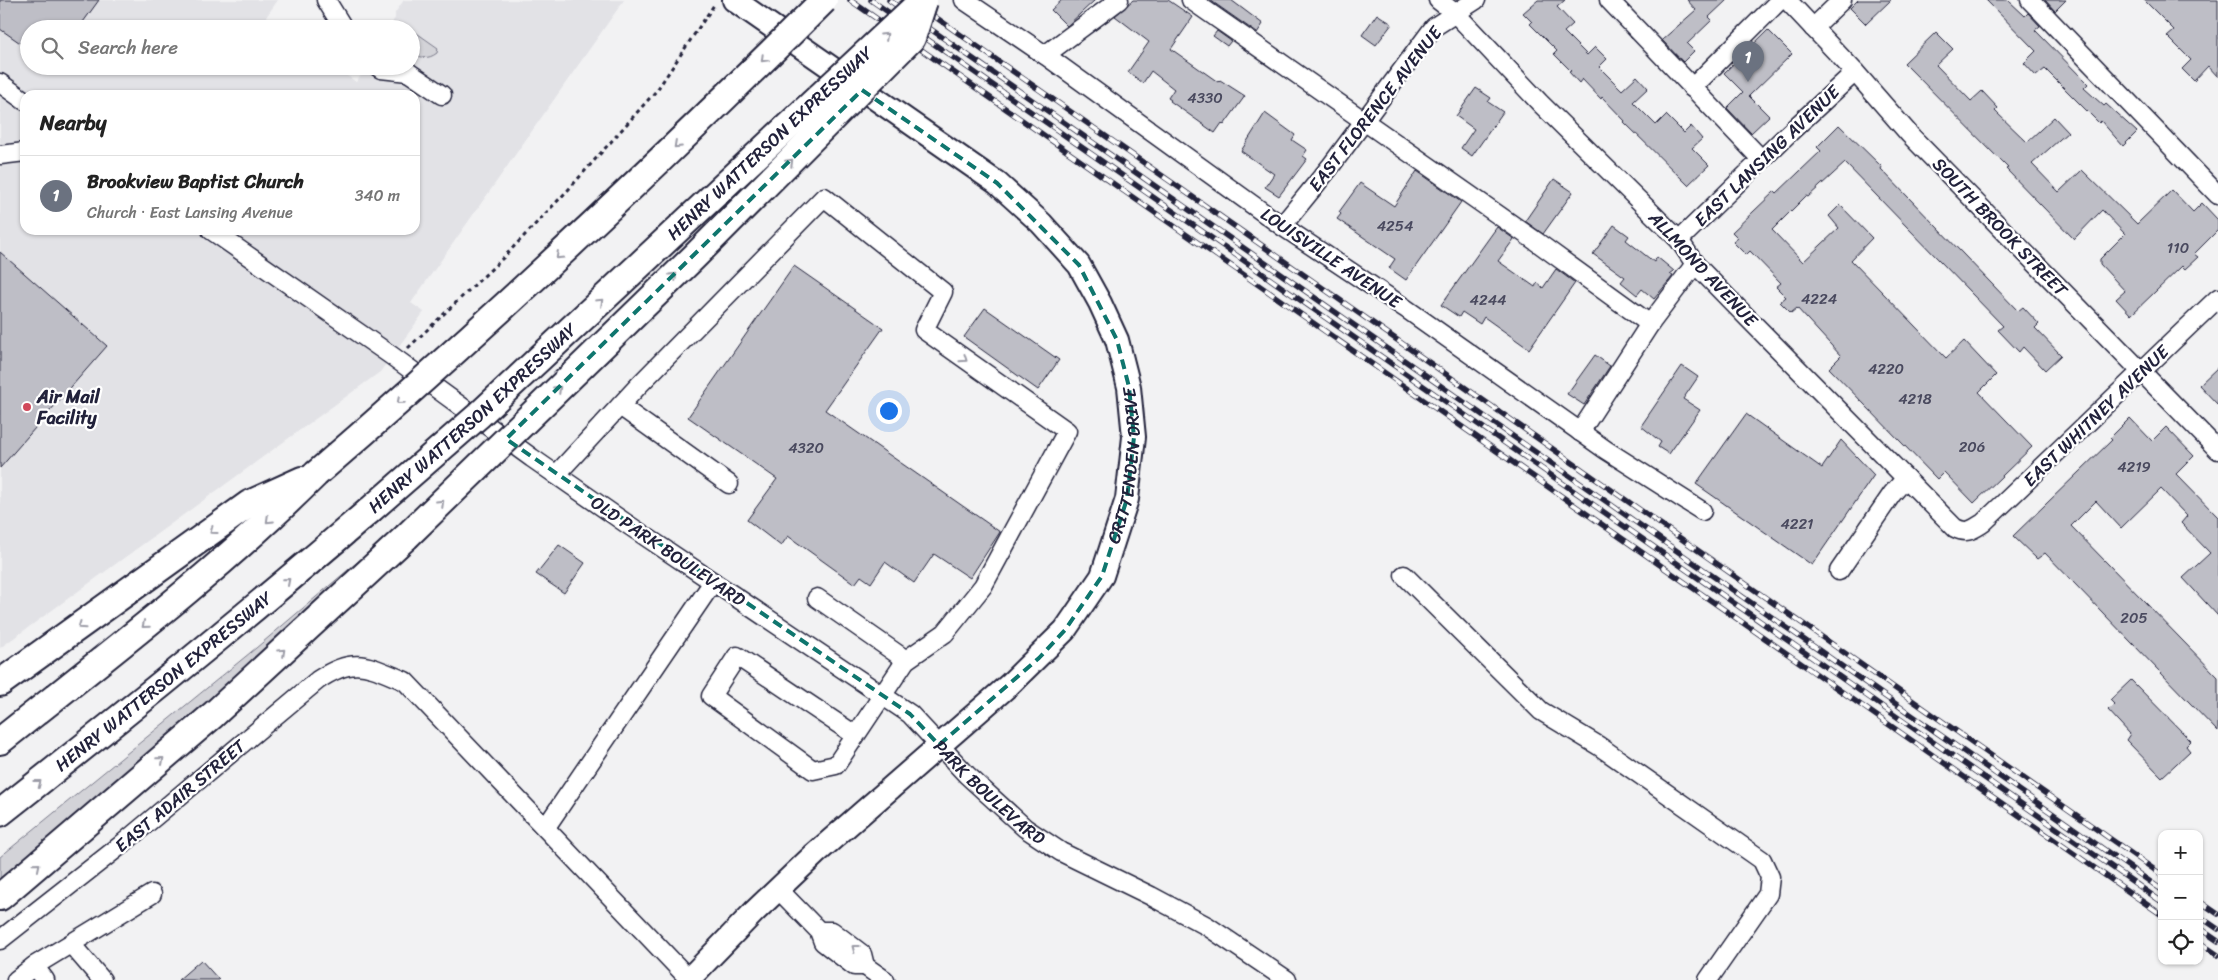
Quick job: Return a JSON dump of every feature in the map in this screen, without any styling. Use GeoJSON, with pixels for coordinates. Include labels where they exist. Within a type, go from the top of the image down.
{"type":"FeatureCollection","features":[{"type":"Feature","properties":{"kind":"highway"},"geometry":{"type":"LineString","coordinates":[[0,741],[123,644],[266,523],[316,474],[415,389],[518,294],[712,111],[824,0]]}},
{"type":"Feature","properties":{"kind":"highway"},"geometry":{"type":"LineString","coordinates":[[0,897],[213,715],[406,537],[694,257],[912,38],[924,0]]}},
{"type":"Feature","properties":{"kind":"highway","name":"HENRY WATTERSON EXPRESSWAY"},"geometry":{"type":"LineString","coordinates":[[0,812],[152,694],[250,613],[478,416],[924,0]]}},
{"type":"Feature","properties":{"kind":"highway"},"geometry":{"type":"LineString","coordinates":[[0,683],[249,504],[316,474]]}},
{"type":"Feature","properties":{"kind":"main road","name":"CRITTENDEN DRIVE"},"geometry":{"type":"LineString","coordinates":[[734,0],[997,183],[1041,223],[1079,265],[1100,303],[1117,340],[1129,387],[1134,437],[1127,499],[1102,576],[1065,630],[1039,658],[939,745]]}},
{"type":"Feature","properties":{"kind":"main road","name":"PARK BOULEVARD"},"geometry":{"type":"LineString","coordinates":[[688,980],[778,889],[887,789],[939,745]]}},
{"type":"Feature","properties":{"kind":"street"},"geometry":{"type":"LineString","coordinates":[[326,0],[338,20]]}},
{"type":"Feature","properties":{"kind":"street","name":"LOUISVILLE AVENUE"},"geometry":{"type":"LineString","coordinates":[[964,0],[988,6],[1045,55],[1282,226],[1405,308],[1580,432],[1702,511]]}},
{"type":"Feature","properties":{"kind":"street"},"geometry":{"type":"LineString","coordinates":[[1045,55],[1119,0]]}},
{"type":"Feature","properties":{"kind":"street"},"geometry":{"type":"LineString","coordinates":[[1191,0],[1537,242],[1650,324]]}},
{"type":"Feature","properties":{"kind":"street","name":"ALLMOND AVENUE"},"geometry":{"type":"LineString","coordinates":[[1438,0],[1456,14],[1540,103],[1679,240],[1695,264],[1954,528],[1962,532],[1971,531]]}},
{"type":"Feature","properties":{"kind":"street","name":"EAST FLORENCE AVENUE"},"geometry":{"type":"LineString","coordinates":[[1282,226],[1364,122],[1434,27],[1476,0]]}},
{"type":"Feature","properties":{"kind":"street"},"geometry":{"type":"LineString","coordinates":[[1609,0],[1762,160]]}},
{"type":"Feature","properties":{"kind":"street"},"geometry":{"type":"LineString","coordinates":[[1692,88],[1780,0]]}},
{"type":"Feature","properties":{"kind":"street","name":"SOUTH BROOK STREET"},"geometry":{"type":"LineString","coordinates":[[1787,0],[1856,72],[1910,134],[2218,450]]}},
{"type":"Feature","properties":{"kind":"street"},"geometry":{"type":"LineString","coordinates":[[1813,28],[1842,0]]}},
{"type":"Feature","properties":{"kind":"street"},"geometry":{"type":"LineString","coordinates":[[2030,0],[2218,195]]}},
{"type":"Feature","properties":{"kind":"street","name":"EAST LANSING AVENUE"},"geometry":{"type":"LineString","coordinates":[[1679,240],[1856,72]]}},
{"type":"Feature","properties":{"kind":"street"},"geometry":{"type":"LineString","coordinates":[[414,75],[442,95]]}},
{"type":"Feature","properties":{"kind":"street"},"geometry":{"type":"LineString","coordinates":[[0,83],[20,97]]}},
{"type":"Feature","properties":{"kind":"street"},"geometry":{"type":"LineString","coordinates":[[0,155],[20,153]]}},
{"type":"Feature","properties":{"kind":"street"},"geometry":{"type":"LineString","coordinates":[[556,475],[620,406],[824,197],[943,292],[924,330],[1067,431],[983,586],[945,633],[906,660],[836,765],[813,770],[711,696],[737,656],[855,735]]}},
{"type":"Feature","properties":{"kind":"street","name":"OLD PARK BOULEVARD"},"geometry":{"type":"LineString","coordinates":[[218,235],[396,359],[556,475],[910,714],[939,745]]}},
{"type":"Feature","properties":{"kind":"street"},"geometry":{"type":"LineString","coordinates":[[1580,432],[1650,324],[1695,264]]}},
{"type":"Feature","properties":{"kind":"street","name":"EAST WHITNEY AVENUE"},"geometry":{"type":"LineString","coordinates":[[1971,531],[1983,523],[2143,372],[2218,298]]}},
{"type":"Feature","properties":{"kind":"street"},"geometry":{"type":"LineString","coordinates":[[620,406],[729,484]]}},
{"type":"Feature","properties":{"kind":"street"},"geometry":{"type":"LineString","coordinates":[[1839,571],[1892,494],[1906,478]]}},
{"type":"Feature","properties":{"kind":"street"},"geometry":{"type":"LineString","coordinates":[[1404,575],[1541,711],[1599,746],[1762,860],[1770,877],[1768,894],[1708,980]]}},
{"type":"Feature","properties":{"kind":"street"},"geometry":{"type":"LineString","coordinates":[[688,980],[546,827],[713,582]]}},
{"type":"Feature","properties":{"kind":"street"},"geometry":{"type":"LineString","coordinates":[[817,598],[906,660]]}},
{"type":"Feature","properties":{"kind":"street","name":"EAST ADAIR STREET"},"geometry":{"type":"LineString","coordinates":[[0,940],[122,845],[318,680],[343,666],[365,665],[405,681],[546,827]]}},
{"type":"Feature","properties":{"kind":"street","name":"PARK BOULEVARD"},"geometry":{"type":"LineString","coordinates":[[939,745],[967,775],[1025,828],[1061,852],[1207,926],[1287,980]]}},
{"type":"Feature","properties":{"kind":"street"},"geometry":{"type":"LineString","coordinates":[[778,889],[819,931],[823,942],[854,966],[865,966],[885,980]]}},
{"type":"Feature","properties":{"kind":"street"},"geometry":{"type":"LineString","coordinates":[[16,980],[34,966],[152,894]]}},
{"type":"Feature","properties":{"kind":"street"},"geometry":{"type":"LineString","coordinates":[[71,944],[102,980]]}},
{"type":"Feature","properties":{"kind":"street"},"geometry":{"type":"LineString","coordinates":[[34,966],[45,980]]}},
{"type":"Feature","properties":{"kind":"path"},"geometry":{"type":"LineString","coordinates":[[396,359],[504,257],[568,190],[657,90],[718,0]]}},
{"type":"Feature","properties":{"kind":"highlighted area"},"geometry":{"type":"Polygon","coordinates":[[[862,90],[997,183],[1079,265],[1117,340],[1129,387],[1134,437],[1127,499],[1102,576],[1065,630],[1039,658],[939,745],[910,714],[506,439],[862,90]]]}},
{"type":"Feature","properties":{"kind":"shaded area"},"geometry":{"type":"Polygon","coordinates":[[[0,0],[278,0],[266,17],[270,20],[20,20],[20,75],[346,75],[356,82],[361,75],[420,75],[420,20],[394,20],[395,13],[404,0],[624,0],[411,303],[424,312],[380,372],[0,648],[0,0]]]}},
{"type":"Feature","properties":{"kind":"shaded area"},"geometry":{"type":"Polygon","coordinates":[[[420,35],[438,48],[437,53],[430,57],[420,56],[420,35]]]}},
{"type":"Feature","properties":{"kind":"shaded area"},"geometry":{"type":"Polygon","coordinates":[[[395,530],[303,622],[0,882],[0,857],[256,648],[395,530]]]}},
{"type":"Feature","properties":{"kind":"building"},"geometry":{"type":"Polygon","coordinates":[[[0,0],[99,0],[85,20],[20,20],[20,43],[0,29],[0,0]]]}},
{"type":"Feature","properties":{"kind":"building"},"geometry":{"type":"Polygon","coordinates":[[[1062,0],[1095,0],[1067,26],[1051,10],[1062,0]]]}},
{"type":"Feature","properties":{"kind":"building"},"geometry":{"type":"Polygon","coordinates":[[[1133,0],[1168,0],[1193,17],[1171,49],[1218,82],[1220,80],[1245,96],[1224,125],[1222,123],[1215,133],[1170,101],[1168,98],[1174,89],[1151,71],[1143,83],[1128,72],[1149,42],[1115,16],[1133,0]]]}},
{"type":"Feature","properties":{"kind":"building"},"geometry":{"type":"Polygon","coordinates":[[[1210,0],[1231,0],[1263,24],[1257,33],[1210,0]]]}},
{"type":"Feature","properties":{"kind":"building"},"geometry":{"type":"Polygon","coordinates":[[[1538,0],[1565,0],[1557,7],[1573,24],[1564,32],[1587,55],[1595,47],[1607,59],[1599,67],[1622,90],[1637,76],[1648,88],[1633,102],[1656,125],[1666,115],[1684,133],[1691,126],[1702,139],[1692,148],[1709,165],[1688,185],[1624,122],[1602,97],[1601,99],[1582,79],[1579,83],[1569,72],[1571,71],[1554,54],[1557,51],[1530,24],[1532,22],[1523,13],[1538,0]]]}},
{"type":"Feature","properties":{"kind":"building"},"geometry":{"type":"Polygon","coordinates":[[[1687,0],[1727,0],[1709,17],[1712,20],[1687,44],[1694,51],[1683,62],[1662,40],[1696,10],[1687,0]]]}},
{"type":"Feature","properties":{"kind":"building"},"geometry":{"type":"Polygon","coordinates":[[[1858,0],[1891,0],[1866,24],[1850,8],[1858,0]]]}},
{"type":"Feature","properties":{"kind":"building"},"geometry":{"type":"Polygon","coordinates":[[[1986,0],[2008,0],[2025,16],[2028,13],[2040,26],[2035,30],[2088,84],[2084,88],[2104,106],[2106,104],[2137,132],[2123,146],[2101,121],[2099,123],[2045,69],[2036,76],[2024,63],[2036,51],[1986,0]]]}},
{"type":"Feature","properties":{"kind":"building"},"geometry":{"type":"Polygon","coordinates":[[[2045,0],[2066,0],[2055,11],[2045,0]]]}},
{"type":"Feature","properties":{"kind":"building"},"geometry":{"type":"Polygon","coordinates":[[[2144,0],[2218,0],[2218,77],[2208,66],[2194,81],[2182,69],[2191,60],[2167,36],[2174,30],[2144,0]]]}},
{"type":"Feature","properties":{"kind":"building"},"geometry":{"type":"Polygon","coordinates":[[[1377,14],[1392,24],[1376,45],[1362,35],[1377,14]]]}},
{"type":"Feature","properties":{"kind":"building"},"geometry":{"type":"Polygon","coordinates":[[[1768,30],[1792,54],[1749,96],[1769,116],[1751,133],[1727,108],[1743,92],[1724,73],[1768,30]]]}},
{"type":"Feature","properties":{"kind":"building"},"geometry":{"type":"Polygon","coordinates":[[[1217,31],[1231,41],[1227,46],[1213,36],[1217,31]]]}},
{"type":"Feature","properties":{"kind":"building"},"geometry":{"type":"Polygon","coordinates":[[[1936,32],[1953,49],[1936,65],[1971,101],[1982,91],[1998,108],[1995,111],[2027,142],[2054,117],[2068,132],[2032,164],[2059,192],[2082,170],[2137,224],[2172,190],[2193,212],[2202,203],[2218,220],[2218,230],[2194,254],[2198,257],[2185,269],[2182,266],[2131,315],[2116,299],[2125,291],[2100,264],[2100,259],[2125,234],[2102,210],[2074,239],[2006,169],[2008,168],[1904,63],[1936,32]]]}},
{"type":"Feature","properties":{"kind":"building"},"geometry":{"type":"Polygon","coordinates":[[[1476,88],[1491,98],[1488,102],[1503,112],[1472,156],[1461,148],[1474,129],[1456,116],[1476,88]]]}},
{"type":"Feature","properties":{"kind":"building"},"geometry":{"type":"Polygon","coordinates":[[[1265,113],[1295,135],[1292,140],[1307,150],[1303,156],[1307,159],[1279,196],[1265,187],[1274,174],[1241,151],[1265,113]]]}},
{"type":"Feature","properties":{"kind":"building"},"geometry":{"type":"Polygon","coordinates":[[[1839,125],[1882,167],[1881,169],[2018,311],[2023,307],[2039,324],[2035,328],[2061,355],[2045,370],[2023,347],[2019,352],[1998,330],[2003,326],[1845,163],[1808,197],[1806,196],[1772,230],[1803,262],[1839,228],[1829,216],[1840,205],[1872,238],[1851,260],[1946,358],[1964,341],[1996,375],[1979,392],[2032,447],[1974,503],[1944,472],[1937,479],[1829,368],[1841,356],[1797,308],[1791,313],[1780,302],[1786,297],[1776,287],[1781,283],[1750,251],[1746,255],[1733,242],[1738,238],[1732,232],[1821,151],[1817,147],[1839,125]]]}},
{"type":"Feature","properties":{"kind":"building"},"geometry":{"type":"Polygon","coordinates":[[[1417,171],[1461,202],[1406,280],[1389,268],[1395,259],[1337,219],[1341,214],[1339,212],[1360,183],[1394,206],[1417,171]]]}},
{"type":"Feature","properties":{"kind":"building"},"geometry":{"type":"Polygon","coordinates":[[[1554,179],[1573,192],[1543,234],[1525,221],[1554,179]]]}},
{"type":"Feature","properties":{"kind":"building"},"geometry":{"type":"Polygon","coordinates":[[[1614,225],[1629,236],[1626,240],[1654,262],[1657,257],[1674,271],[1670,274],[1673,276],[1654,299],[1642,289],[1637,295],[1621,282],[1625,277],[1593,254],[1614,225]]]}},
{"type":"Feature","properties":{"kind":"building"},"geometry":{"type":"Polygon","coordinates":[[[1497,227],[1514,239],[1498,261],[1535,287],[1537,283],[1543,288],[1556,269],[1575,283],[1529,349],[1484,317],[1480,324],[1462,312],[1459,317],[1441,305],[1497,227]]]}},
{"type":"Feature","properties":{"kind":"building","name":"Air Mail Facility"},"geometry":{"type":"Polygon","coordinates":[[[0,252],[107,346],[0,468],[0,252]]]}},
{"type":"Feature","properties":{"kind":"building"},"geometry":{"type":"Polygon","coordinates":[[[794,266],[883,328],[825,410],[1000,532],[970,578],[934,554],[914,583],[885,562],[871,583],[861,576],[855,584],[788,536],[781,546],[747,520],[777,479],[688,417],[794,266]]]}},
{"type":"Feature","properties":{"kind":"building"},"geometry":{"type":"Polygon","coordinates":[[[985,308],[1059,360],[1038,390],[964,337],[985,308]]]}},
{"type":"Feature","properties":{"kind":"building"},"geometry":{"type":"Polygon","coordinates":[[[1595,355],[1610,366],[1584,405],[1567,394],[1595,355]]]}},
{"type":"Feature","properties":{"kind":"building"},"geometry":{"type":"Polygon","coordinates":[[[1682,366],[1698,377],[1683,399],[1700,410],[1669,454],[1658,447],[1661,442],[1641,426],[1682,366]]]}},
{"type":"Feature","properties":{"kind":"building"},"geometry":{"type":"Polygon","coordinates":[[[2218,367],[2218,405],[2199,385],[2218,367]]]}},
{"type":"Feature","properties":{"kind":"building"},"geometry":{"type":"Polygon","coordinates":[[[1746,414],[1822,468],[1841,440],[1874,475],[1812,565],[1696,484],[1746,414]]]}},
{"type":"Feature","properties":{"kind":"building"},"geometry":{"type":"Polygon","coordinates":[[[2130,418],[2152,441],[2166,427],[2194,456],[2176,474],[2218,517],[2218,616],[2183,578],[2210,553],[2181,523],[2187,516],[2161,489],[2121,528],[2096,501],[2071,526],[2218,677],[2218,732],[2045,553],[2037,559],[2013,536],[2112,440],[2110,438],[2130,418]]]}},
{"type":"Feature","properties":{"kind":"building"},"geometry":{"type":"Polygon","coordinates":[[[559,545],[585,563],[564,593],[536,574],[559,545]]]}},
{"type":"Feature","properties":{"kind":"building"},"geometry":{"type":"Polygon","coordinates":[[[2131,680],[2191,741],[2186,746],[2190,751],[2162,777],[2126,740],[2130,734],[2108,710],[2114,704],[2110,700],[2131,680]]]}},
{"type":"Feature","properties":{"kind":"building"},"geometry":{"type":"Polygon","coordinates":[[[201,960],[219,980],[178,980],[201,960]]]}},
{"type":"Feature","properties":{"kind":"railway"},"geometry":{"type":"LineString","coordinates":[[850,0],[2158,912]]}},
{"type":"Feature","properties":{"kind":"railway"},"geometry":{"type":"LineString","coordinates":[[871,0],[2158,899]]}},
{"type":"Feature","properties":{"kind":"railway"},"geometry":{"type":"LineString","coordinates":[[889,0],[2158,887]]}},
{"type":"Feature","properties":{"kind":"railway"},"geometry":{"type":"LineString","coordinates":[[911,0],[2158,872]]}},
{"type":"Feature","properties":{"kind":"railway"},"geometry":{"type":"LineString","coordinates":[[2203,904],[2218,914]]}},
{"type":"Feature","properties":{"kind":"railway"},"geometry":{"type":"LineString","coordinates":[[2203,919],[2218,929]]}},
{"type":"Feature","properties":{"kind":"railway"},"geometry":{"type":"LineString","coordinates":[[2203,931],[2218,941]]}},
{"type":"Feature","properties":{"kind":"railway"},"geometry":{"type":"LineString","coordinates":[[2203,945],[2218,955]]}},
{"type":"Feature","properties":{"kind":"place","name":"Brookview Baptist Church"},"geometry":{"type":"Point","coordinates":[1748,82]}},
{"type":"Feature","properties":{"kind":"place","name":"Air Mail Facility"},"geometry":{"type":"Point","coordinates":[27,407]}}]}
